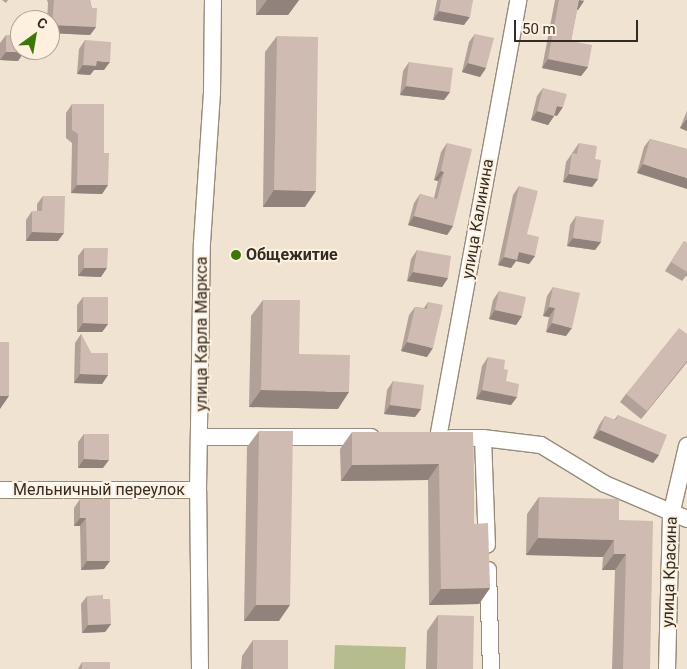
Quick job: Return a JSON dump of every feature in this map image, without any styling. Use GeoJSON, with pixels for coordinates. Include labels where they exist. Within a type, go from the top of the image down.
{"type":"FeatureCollection","features":[{"type":"Feature","properties":{"kind":"street","name":"улица Карла Маркса"},"geometry":{"type":"LineString","coordinates":[[200,669],[198,490],[201,437],[202,243],[212,92],[213,0]]}},
{"type":"Feature","properties":{"kind":"street","name":"улица Калинина"},"geometry":{"type":"LineString","coordinates":[[438,438],[518,0]]}},
{"type":"Feature","properties":{"kind":"street"},"geometry":{"type":"LineString","coordinates":[[201,437],[390,437]]}},
{"type":"Feature","properties":{"kind":"street"},"geometry":{"type":"LineString","coordinates":[[418,438],[483,438],[541,445],[605,484],[671,515],[687,519]]}},
{"type":"Feature","properties":{"kind":"street"},"geometry":{"type":"LineString","coordinates":[[483,438],[491,669]]}},
{"type":"Feature","properties":{"kind":"street","name":"улица Красина"},"geometry":{"type":"LineString","coordinates":[[667,669],[671,515],[687,446]]}},
{"type":"Feature","properties":{"kind":"street","name":"Мельничный переулок"},"geometry":{"type":"LineString","coordinates":[[0,490],[198,490]]}},
{"type":"Feature","properties":{"kind":"green space"},"geometry":{"type":"Polygon","coordinates":[[[335,645],[406,647],[405,669],[334,669],[335,645]]]}},
{"type":"Feature","properties":{"kind":"building"},"geometry":{"type":"Polygon","coordinates":[[[54,0],[90,0],[92,8],[97,8],[96,27],[60,25],[60,10],[53,10],[54,0]]]}},
{"type":"Feature","properties":{"kind":"building"},"geometry":{"type":"Polygon","coordinates":[[[441,0],[473,0],[470,17],[439,11],[441,0]]]}},
{"type":"Feature","properties":{"kind":"building"},"geometry":{"type":"Polygon","coordinates":[[[559,0],[579,0],[571,41],[592,45],[588,67],[548,59],[559,0]]]}},
{"type":"Feature","properties":{"kind":"building"},"geometry":{"type":"Polygon","coordinates":[[[475,34],[494,38],[486,68],[468,63],[475,34]]]}},
{"type":"Feature","properties":{"kind":"building"},"geometry":{"type":"Polygon","coordinates":[[[6,35],[10,35],[10,52],[6,52],[6,35]]]}},
{"type":"Feature","properties":{"kind":"building"},"geometry":{"type":"Polygon","coordinates":[[[277,36],[318,37],[316,191],[274,190],[277,36]]]}},
{"type":"Feature","properties":{"kind":"building"},"geometry":{"type":"Polygon","coordinates":[[[85,40],[111,42],[110,62],[97,61],[96,66],[83,65],[85,40]]]}},
{"type":"Feature","properties":{"kind":"building"},"geometry":{"type":"Polygon","coordinates":[[[409,62],[453,68],[450,92],[406,86],[409,62]]]}},
{"type":"Feature","properties":{"kind":"building"},"geometry":{"type":"Polygon","coordinates":[[[543,88],[567,94],[563,107],[557,106],[554,116],[537,111],[543,88]]]}},
{"type":"Feature","properties":{"kind":"building"},"geometry":{"type":"Polygon","coordinates":[[[72,104],[104,104],[104,153],[109,153],[108,185],[77,185],[78,134],[72,130],[72,104]]]}},
{"type":"Feature","properties":{"kind":"building"},"geometry":{"type":"Polygon","coordinates":[[[650,139],[687,149],[687,178],[643,164],[650,139]]]}},
{"type":"Feature","properties":{"kind":"building"},"geometry":{"type":"Polygon","coordinates":[[[447,143],[472,149],[453,226],[414,216],[420,194],[437,199],[444,172],[441,171],[447,143]]]}},
{"type":"Feature","properties":{"kind":"building"},"geometry":{"type":"Polygon","coordinates":[[[579,143],[597,146],[595,159],[601,160],[598,179],[569,174],[572,153],[577,154],[579,143]]]}},
{"type":"Feature","properties":{"kind":"building"},"geometry":{"type":"Polygon","coordinates":[[[519,186],[538,191],[527,234],[539,237],[535,256],[519,252],[517,260],[504,257],[519,186]]]}},
{"type":"Feature","properties":{"kind":"building"},"geometry":{"type":"Polygon","coordinates":[[[43,196],[65,196],[64,233],[32,232],[32,211],[42,211],[43,196]]]}},
{"type":"Feature","properties":{"kind":"building"},"geometry":{"type":"Polygon","coordinates":[[[576,216],[604,220],[601,242],[573,238],[576,216]]]}},
{"type":"Feature","properties":{"kind":"building"},"geometry":{"type":"Polygon","coordinates":[[[684,241],[687,243],[687,272],[671,262],[684,241]]]}},
{"type":"Feature","properties":{"kind":"building"},"geometry":{"type":"Polygon","coordinates":[[[84,248],[108,248],[107,268],[84,268],[84,248]]]}},
{"type":"Feature","properties":{"kind":"building"},"geometry":{"type":"Polygon","coordinates":[[[417,250],[451,256],[448,278],[413,272],[417,250]]]}},
{"type":"Feature","properties":{"kind":"building"},"geometry":{"type":"Polygon","coordinates":[[[553,287],[580,293],[572,328],[552,323],[555,308],[549,307],[553,287]]]}},
{"type":"Feature","properties":{"kind":"building"},"geometry":{"type":"Polygon","coordinates":[[[499,291],[526,297],[522,316],[495,310],[499,291]]]}},
{"type":"Feature","properties":{"kind":"building"},"geometry":{"type":"Polygon","coordinates":[[[83,297],[108,297],[108,324],[83,323],[83,297]]]}},
{"type":"Feature","properties":{"kind":"building"},"geometry":{"type":"Polygon","coordinates":[[[263,300],[300,300],[299,354],[350,355],[349,392],[261,390],[263,300]]]}},
{"type":"Feature","properties":{"kind":"building"},"geometry":{"type":"Polygon","coordinates":[[[428,302],[443,305],[433,348],[407,342],[415,307],[427,309],[428,302]]]}},
{"type":"Feature","properties":{"kind":"building"},"geometry":{"type":"Polygon","coordinates":[[[679,328],[687,334],[687,361],[647,411],[626,394],[679,328]]]}},
{"type":"Feature","properties":{"kind":"building"},"geometry":{"type":"Polygon","coordinates":[[[81,334],[91,353],[108,353],[108,375],[80,374],[81,334]]]}},
{"type":"Feature","properties":{"kind":"building"},"geometry":{"type":"Polygon","coordinates":[[[0,342],[9,342],[9,396],[0,396],[0,342]]]}},
{"type":"Feature","properties":{"kind":"building"},"geometry":{"type":"Polygon","coordinates":[[[488,357],[505,360],[504,369],[508,370],[506,381],[519,384],[517,397],[482,390],[488,357]]]}},
{"type":"Feature","properties":{"kind":"building"},"geometry":{"type":"Polygon","coordinates":[[[393,381],[424,385],[421,409],[390,405],[393,381]]]}},
{"type":"Feature","properties":{"kind":"building"},"geometry":{"type":"Polygon","coordinates":[[[618,415],[667,435],[659,455],[600,430],[605,416],[616,420],[618,415]]]}},
{"type":"Feature","properties":{"kind":"building"},"geometry":{"type":"Polygon","coordinates":[[[259,431],[293,431],[290,605],[256,605],[259,431]]]}},
{"type":"Feature","properties":{"kind":"building"},"geometry":{"type":"Polygon","coordinates":[[[352,432],[473,432],[474,524],[488,523],[490,588],[441,589],[439,464],[352,465],[352,432]]]}},
{"type":"Feature","properties":{"kind":"building"},"geometry":{"type":"Polygon","coordinates":[[[84,434],[109,434],[109,460],[84,459],[84,434]]]}},
{"type":"Feature","properties":{"kind":"building"},"geometry":{"type":"Polygon","coordinates":[[[539,497],[619,499],[619,520],[653,521],[650,669],[623,669],[626,554],[614,554],[614,540],[538,538],[539,497]]]}},
{"type":"Feature","properties":{"kind":"building"},"geometry":{"type":"Polygon","coordinates":[[[80,499],[110,499],[110,561],[87,561],[86,518],[80,518],[80,499]]]}},
{"type":"Feature","properties":{"kind":"building"},"geometry":{"type":"Polygon","coordinates":[[[103,595],[103,599],[110,599],[111,624],[88,625],[87,596],[103,595]]]}},
{"type":"Feature","properties":{"kind":"building"},"geometry":{"type":"Polygon","coordinates":[[[438,615],[474,616],[473,669],[437,669],[438,615]]]}},
{"type":"Feature","properties":{"kind":"building"},"geometry":{"type":"Polygon","coordinates":[[[253,640],[288,640],[288,669],[253,669],[253,640]]]}},
{"type":"Feature","properties":{"kind":"building"},"geometry":{"type":"Polygon","coordinates":[[[82,662],[110,662],[110,669],[82,669],[82,662]]]}},
{"type":"Feature","properties":{"kind":"place","name":"Общежитие"},"geometry":{"type":"Point","coordinates":[236,255]}}]}
